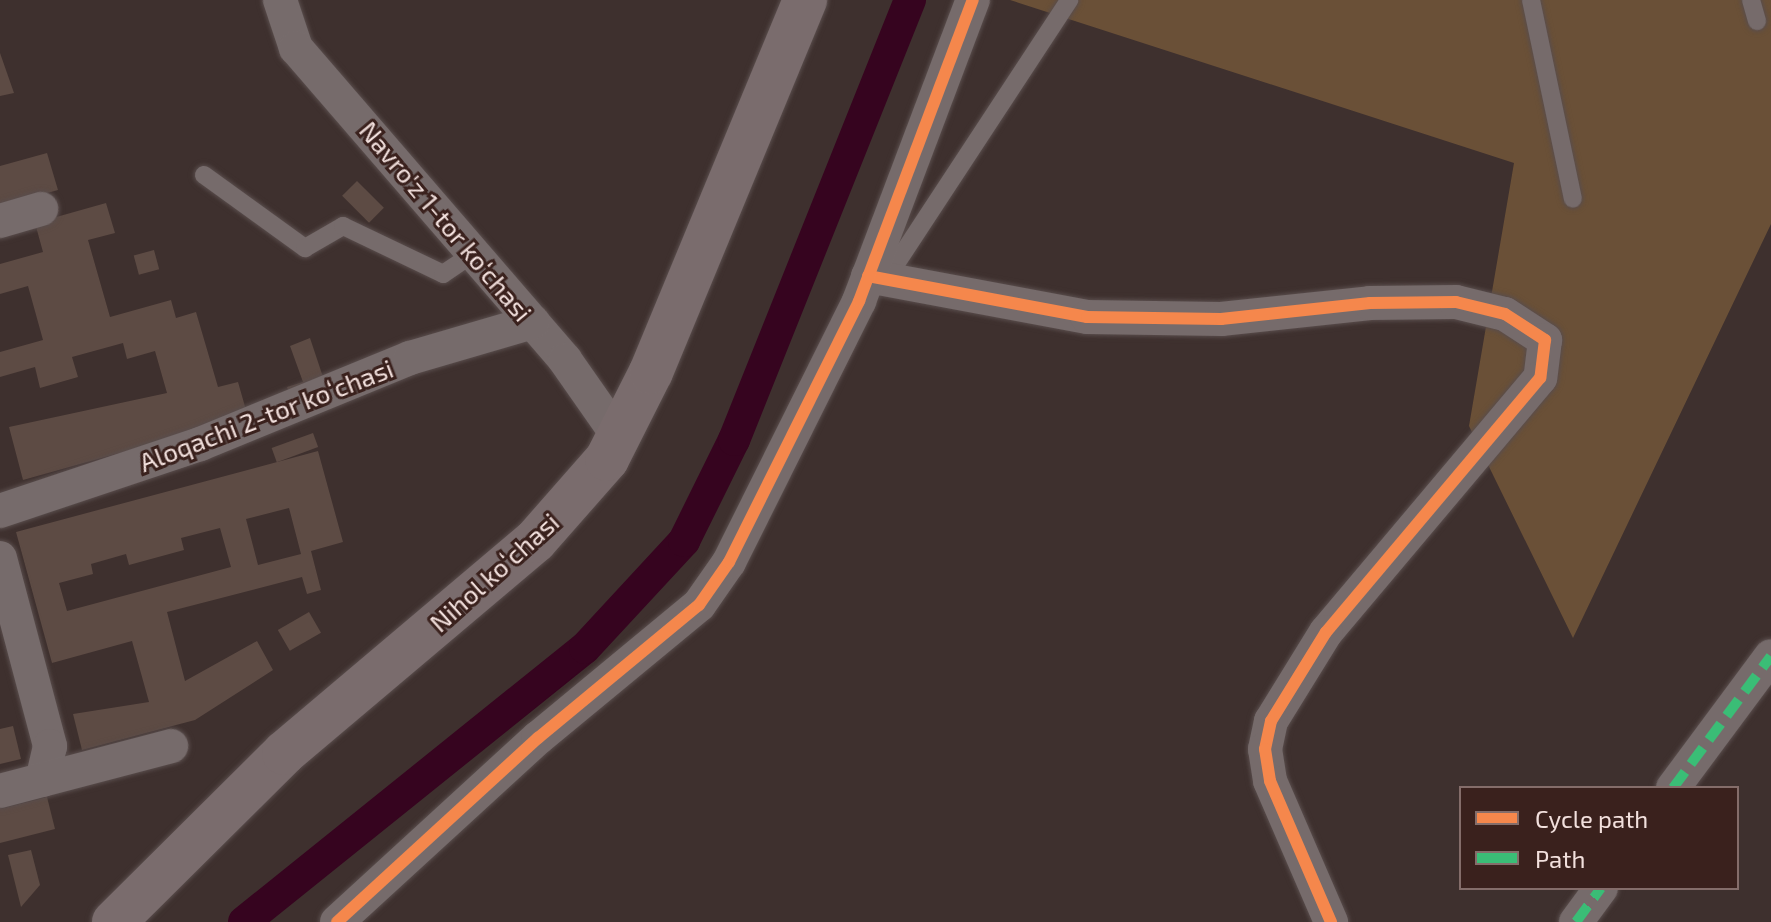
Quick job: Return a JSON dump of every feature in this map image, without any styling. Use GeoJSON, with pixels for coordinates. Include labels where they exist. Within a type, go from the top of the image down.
{"type":"FeatureCollection","features":[{"type":"Feature","properties":{"kind":"main road","name":"Nihol koʻchasi"},"geometry":{"type":"LineString","coordinates":[[114,922],[284,753],[535,541],[621,440],[805,0]]}},
{"type":"Feature","properties":{"kind":"street"},"geometry":{"type":"LineString","coordinates":[[280,0],[296,48],[374,132],[470,256],[533,322],[621,440]]}},
{"type":"Feature","properties":{"kind":"street"},"geometry":{"type":"LineString","coordinates":[[337,922],[538,738],[699,605],[729,562],[877,278],[973,0]]}},
{"type":"Feature","properties":{"kind":"street"},"geometry":{"type":"LineString","coordinates":[[0,221],[41,209]]}},
{"type":"Feature","properties":{"kind":"street"},"geometry":{"type":"LineString","coordinates":[[877,278],[1087,317],[1221,319],[1456,302],[1505,314],[1545,340],[1540,378],[1326,632],[1271,721],[1265,749],[1270,781],[1331,922]]}},
{"type":"Feature","properties":{"kind":"street","name":"Aloqachi 2-tor koʻchasi"},"geometry":{"type":"LineString","coordinates":[[0,511],[200,444],[410,358],[533,322]]}},
{"type":"Feature","properties":{"kind":"street"},"geometry":{"type":"LineString","coordinates":[[0,558],[50,746],[42,780]]}},
{"type":"Feature","properties":{"kind":"street"},"geometry":{"type":"LineString","coordinates":[[1674,786],[1771,656]]}},
{"type":"Feature","properties":{"kind":"street"},"geometry":{"type":"LineString","coordinates":[[0,791],[171,746]]}},
{"type":"Feature","properties":{"kind":"lane"},"geometry":{"type":"LineString","coordinates":[[877,278],[1069,0]]}},
{"type":"Feature","properties":{"kind":"lane"},"geometry":{"type":"LineString","coordinates":[[1531,0],[1573,199]]}},
{"type":"Feature","properties":{"kind":"lane"},"geometry":{"type":"LineString","coordinates":[[1751,0],[1757,21]]}},
{"type":"Feature","properties":{"kind":"lane"},"geometry":{"type":"LineString","coordinates":[[204,175],[305,248],[343,226],[443,274],[470,256]]}},
{"type":"Feature","properties":{"kind":"shaded area"},"geometry":{"type":"Polygon","coordinates":[[[1010,0],[1771,0],[1771,224],[1573,638],[1469,426],[1514,163],[1010,0]]]}},
{"type":"Feature","properties":{"kind":"building"},"geometry":{"type":"Polygon","coordinates":[[[0,53],[14,93],[0,96],[0,53]]]}},
{"type":"Feature","properties":{"kind":"building"},"geometry":{"type":"Polygon","coordinates":[[[47,153],[58,190],[0,206],[0,166],[47,153]]]}},
{"type":"Feature","properties":{"kind":"building"},"geometry":{"type":"Polygon","coordinates":[[[357,181],[384,208],[369,223],[342,196],[357,181]]]}},
{"type":"Feature","properties":{"kind":"building"},"geometry":{"type":"Polygon","coordinates":[[[106,203],[115,233],[88,240],[110,317],[171,300],[176,318],[196,312],[218,387],[238,382],[248,417],[23,480],[9,427],[167,393],[155,351],[127,359],[123,343],[72,357],[78,377],[40,388],[35,367],[0,377],[0,352],[43,340],[28,286],[0,294],[0,264],[43,252],[35,223],[106,203]]]}},
{"type":"Feature","properties":{"kind":"building"},"geometry":{"type":"Polygon","coordinates":[[[154,250],[159,269],[139,275],[134,255],[154,250]]]}},
{"type":"Feature","properties":{"kind":"building"},"geometry":{"type":"Polygon","coordinates":[[[310,338],[326,386],[291,398],[287,387],[303,382],[290,346],[310,338]]]}},
{"type":"Feature","properties":{"kind":"building"},"geometry":{"type":"Polygon","coordinates":[[[313,433],[318,447],[277,462],[272,448],[313,433]]]}},
{"type":"Feature","properties":{"kind":"building"},"geometry":{"type":"Polygon","coordinates":[[[318,451],[343,542],[311,551],[321,590],[307,594],[302,577],[167,612],[185,681],[257,641],[273,670],[195,720],[82,750],[73,714],[149,702],[132,641],[52,663],[16,532],[318,451]],[[289,508],[246,519],[258,565],[301,554],[289,508]],[[220,528],[181,538],[184,550],[129,565],[126,554],[91,564],[93,574],[59,583],[67,611],[231,567],[220,528]]]}},
{"type":"Feature","properties":{"kind":"building"},"geometry":{"type":"Polygon","coordinates":[[[309,612],[321,633],[290,651],[278,630],[309,612]]]}},
{"type":"Feature","properties":{"kind":"building"},"geometry":{"type":"Polygon","coordinates":[[[13,726],[21,759],[0,764],[0,729],[13,726]]]}},
{"type":"Feature","properties":{"kind":"building"},"geometry":{"type":"Polygon","coordinates":[[[47,797],[55,829],[0,843],[0,809],[47,797]]]}},
{"type":"Feature","properties":{"kind":"building"},"geometry":{"type":"Polygon","coordinates":[[[31,850],[40,885],[21,907],[8,855],[31,850]]]}},
{"type":"Feature","properties":{"kind":"waterway"},"geometry":{"type":"LineString","coordinates":[[244,922],[585,648],[684,541],[734,440],[910,0]]}},
{"type":"Feature","properties":{"kind":"marked path"},"geometry":{"type":"LineString","coordinates":[[1674,786],[1771,656]]}},
{"type":"Feature","properties":{"kind":"marked path"},"geometry":{"type":"LineString","coordinates":[[1576,922],[1600,890]]}},
{"type":"Feature","properties":{"kind":"cycle path"},"geometry":{"type":"LineString","coordinates":[[337,922],[538,738],[699,605],[729,562],[859,301],[973,0]]}},
{"type":"Feature","properties":{"kind":"cycle path"},"geometry":{"type":"LineString","coordinates":[[868,276],[1087,317],[1221,319],[1370,303],[1456,302],[1505,314],[1545,340],[1540,378],[1326,632],[1271,721],[1265,749],[1270,781],[1331,922]]}}]}
